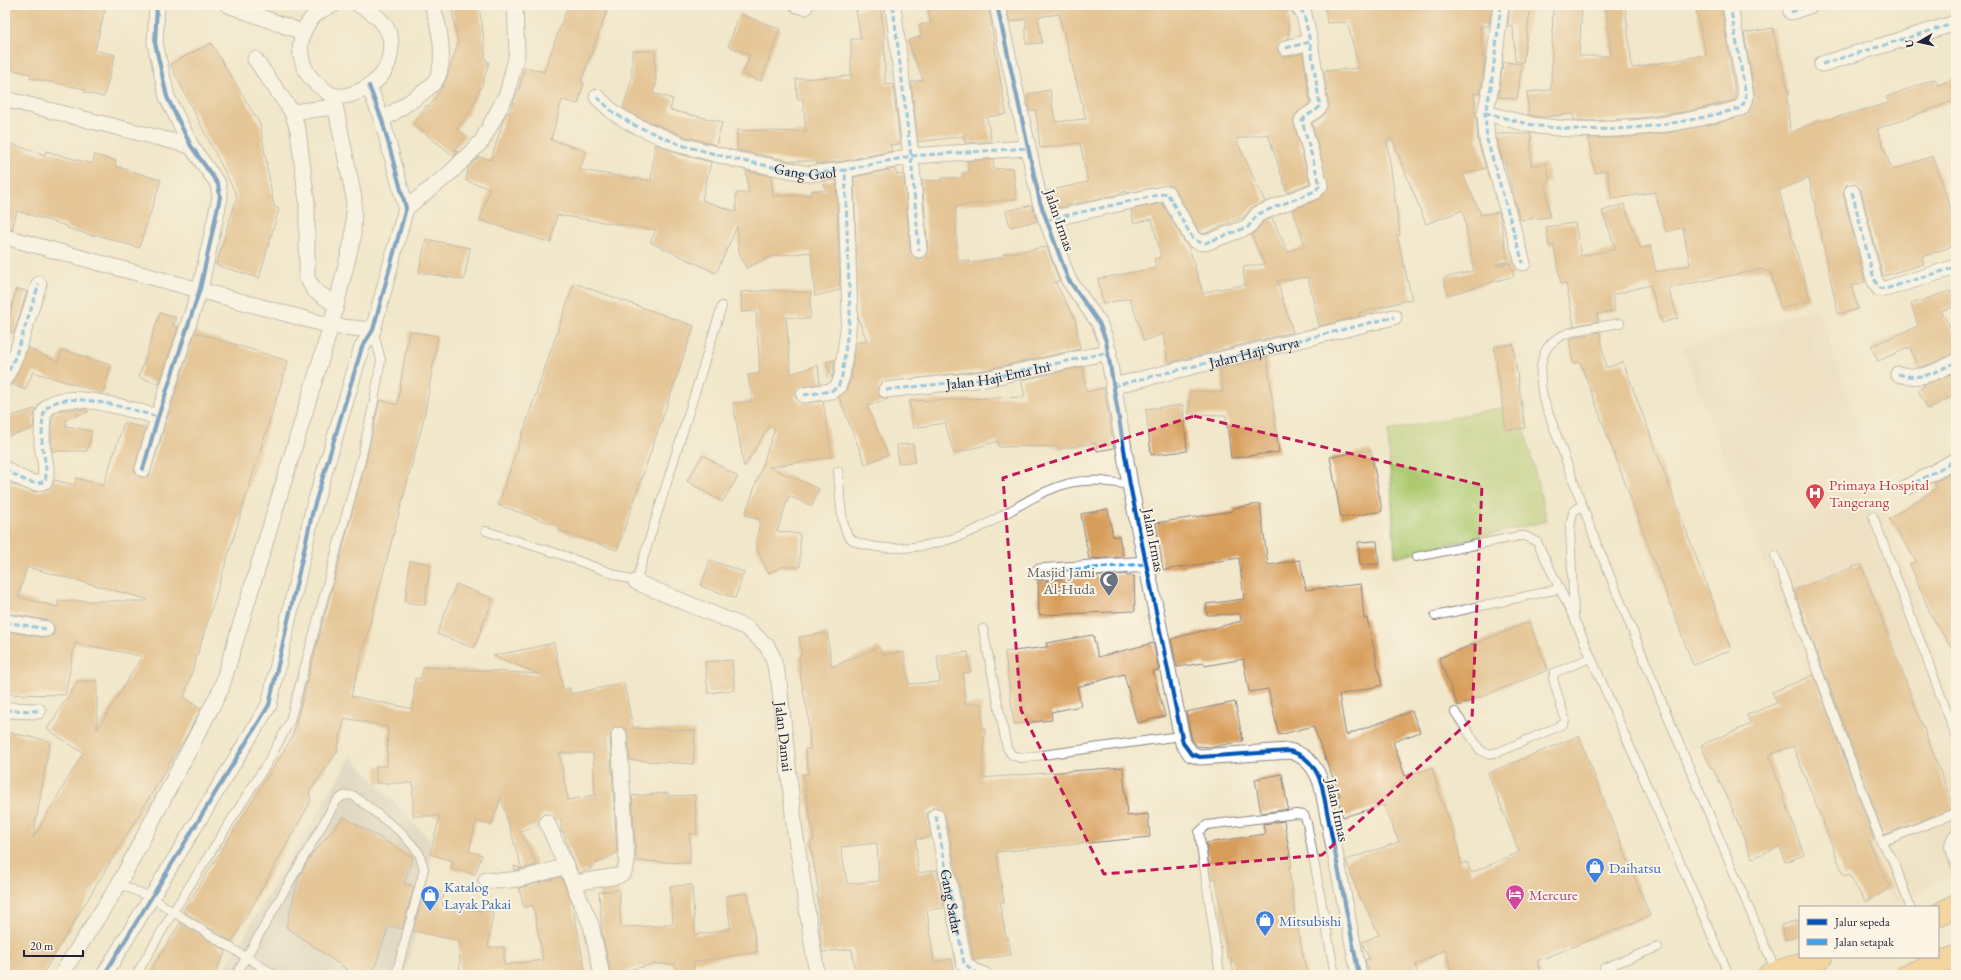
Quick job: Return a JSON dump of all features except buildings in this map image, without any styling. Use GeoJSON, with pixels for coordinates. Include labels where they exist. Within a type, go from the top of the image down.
{"type":"FeatureCollection","features":[{"type":"Feature","properties":{"kind":"main road"},"geometry":{"type":"LineString","coordinates":[[1939,914],[1956,905]]}},
{"type":"Feature","properties":{"kind":"main road"},"geometry":{"type":"LineString","coordinates":[[1907,975],[1956,956]]}},
{"type":"Feature","properties":{"kind":"main road"},"geometry":{"type":"LineString","coordinates":[[1772,974],[1818,958]]}},
{"type":"Feature","properties":{"kind":"street"},"geometry":{"type":"LineString","coordinates":[[143,469],[158,417],[200,289],[220,197],[218,184],[213,174],[191,146],[167,97],[155,43],[158,5]]}},
{"type":"Feature","properties":{"kind":"street"},"geometry":{"type":"LineString","coordinates":[[228,5],[302,32]]}},
{"type":"Feature","properties":{"kind":"street"},"geometry":{"type":"LineString","coordinates":[[62,975],[119,884],[221,689],[331,326],[353,238],[354,198],[334,101],[316,84],[304,69],[300,51],[302,32],[311,18],[325,8],[333,5]]}},
{"type":"Feature","properties":{"kind":"street"},"geometry":{"type":"LineString","coordinates":[[292,112],[356,94],[381,78],[389,62],[391,43],[386,26],[373,12],[359,5]]}},
{"type":"Feature","properties":{"kind":"street"},"geometry":{"type":"LineString","coordinates":[[382,120],[436,81],[441,66],[439,23],[432,5]]}},
{"type":"Feature","properties":{"kind":"street"},"geometry":{"type":"LineString","coordinates":[[406,208],[449,174],[482,141],[486,134],[507,94],[517,54],[515,5]]}},
{"type":"Feature","properties":{"kind":"street","name":"Jalan Irmas"},"geometry":{"type":"LineString","coordinates":[[997,5],[1040,202],[1068,279],[1099,323],[1109,352],[1113,386],[1130,485],[1180,736],[1186,749],[1195,756],[1200,757],[1289,751],[1298,753],[1307,758],[1313,766],[1322,786],[1359,975]]}},
{"type":"Feature","properties":{"kind":"street"},"geometry":{"type":"LineString","coordinates":[[1046,220],[1167,192],[1192,239],[1199,242],[1205,242],[1248,227],[1258,214],[1315,191],[1320,186],[1302,121],[1305,116],[1318,109],[1320,106],[1304,14],[1297,5]]}},
{"type":"Feature","properties":{"kind":"street"},"geometry":{"type":"LineString","coordinates":[[1501,5],[1491,87],[1485,113],[1488,146],[1523,263]]}},
{"type":"Feature","properties":{"kind":"street"},"geometry":{"type":"LineString","coordinates":[[1485,113],[1538,126],[1592,130],[1642,128],[1741,108],[1746,96],[1730,5]]}},
{"type":"Feature","properties":{"kind":"street"},"geometry":{"type":"LineString","coordinates":[[1791,12],[1812,5]]}},
{"type":"Feature","properties":{"kind":"street"},"geometry":{"type":"LineString","coordinates":[[893,6],[911,156],[919,250]]}},
{"type":"Feature","properties":{"kind":"street"},"geometry":{"type":"LineString","coordinates":[[1822,64],[1956,23]]}},
{"type":"Feature","properties":{"kind":"street"},"geometry":{"type":"LineString","coordinates":[[1286,48],[1310,42]]}},
{"type":"Feature","properties":{"kind":"street"},"geometry":{"type":"LineString","coordinates":[[255,59],[292,112],[298,130],[307,203],[307,278],[314,290],[336,305]]}},
{"type":"Feature","properties":{"kind":"street"},"geometry":{"type":"LineString","coordinates":[[104,975],[153,898],[269,705],[313,510],[362,347],[373,330],[406,208],[382,120],[369,86]]}},
{"type":"Feature","properties":{"kind":"street","name":"Gang Gaol"},"geometry":{"type":"LineString","coordinates":[[598,97],[614,113],[634,125],[681,145],[738,160],[809,174],[845,170],[911,156],[1027,148]]}},
{"type":"Feature","properties":{"kind":"street"},"geometry":{"type":"LineString","coordinates":[[5,99],[191,146]]}},
{"type":"Feature","properties":{"kind":"street"},"geometry":{"type":"LineString","coordinates":[[804,395],[831,391],[838,387],[842,376],[850,314],[845,170]]}},
{"type":"Feature","properties":{"kind":"street"},"geometry":{"type":"LineString","coordinates":[[1852,192],[1874,279],[1879,288],[1885,288],[1956,267]]}},
{"type":"Feature","properties":{"kind":"street"},"geometry":{"type":"LineString","coordinates":[[5,237],[331,326],[373,330]]}},
{"type":"Feature","properties":{"kind":"street"},"geometry":{"type":"LineString","coordinates":[[5,379],[16,355],[39,284]]}},
{"type":"Feature","properties":{"kind":"street","name":"Jalan Haji Surya"},"geometry":{"type":"LineString","coordinates":[[1113,386],[1394,317]]}},
{"type":"Feature","properties":{"kind":"street","name":"Jalan Haji Ema Ini"},"geometry":{"type":"LineString","coordinates":[[886,390],[985,379],[1109,352]]}},
{"type":"Feature","properties":{"kind":"street"},"geometry":{"type":"LineString","coordinates":[[1898,374],[1908,377],[1925,376],[1956,362]]}},
{"type":"Feature","properties":{"kind":"street"},"geometry":{"type":"LineString","coordinates":[[5,469],[31,482],[40,484],[44,481],[46,471],[42,444],[43,417],[45,410],[52,403],[83,399],[158,417]]}},
{"type":"Feature","properties":{"kind":"street"},"geometry":{"type":"LineString","coordinates":[[1906,487],[1956,460]]}},
{"type":"Feature","properties":{"kind":"street"},"geometry":{"type":"LineString","coordinates":[[1039,572],[1146,564]]}},
{"type":"Feature","properties":{"kind":"street","name":"Jalan Damai"},"geometry":{"type":"LineString","coordinates":[[636,582],[747,628],[767,646],[773,658],[779,682],[795,832],[817,975]]}},
{"type":"Feature","properties":{"kind":"street"},"geometry":{"type":"LineString","coordinates":[[5,622],[46,628]]}},
{"type":"Feature","properties":{"kind":"street"},"geometry":{"type":"LineString","coordinates":[[5,710],[38,711]]}},
{"type":"Feature","properties":{"kind":"street"},"geometry":{"type":"LineString","coordinates":[[574,884],[618,876],[624,872],[627,863],[620,735]]}},
{"type":"Feature","properties":{"kind":"street","name":"Gang Sadar"},"geometry":{"type":"LineString","coordinates":[[936,816],[964,963],[973,971],[984,975]]}},
{"type":"Feature","properties":{"kind":"street"},"geometry":{"type":"LineString","coordinates":[[547,822],[591,925],[602,975]]}},
{"type":"Feature","properties":{"kind":"street"},"geometry":{"type":"LineString","coordinates":[[486,880],[500,882],[514,881],[567,866]]}},
{"type":"Feature","properties":{"kind":"lane"},"geometry":{"type":"LineString","coordinates":[[486,531],[562,555],[636,582],[722,306]]}},
{"type":"Feature","properties":{"kind":"lane"},"geometry":{"type":"LineString","coordinates":[[1620,323],[1566,332],[1551,342],[1543,362],[1541,388],[1543,398],[1582,506],[1772,974]]}},
{"type":"Feature","properties":{"kind":"lane"},"geometry":{"type":"LineString","coordinates":[[136,975],[173,912],[268,762],[290,721],[296,706],[361,460],[374,401],[381,360],[373,330]]}},
{"type":"Feature","properties":{"kind":"lane"},"geometry":{"type":"LineString","coordinates":[[838,471],[844,526],[847,535],[863,545],[890,548],[938,543],[978,529],[1046,491],[1070,483],[1088,480],[1130,485]]}},
{"type":"Feature","properties":{"kind":"lane"},"geometry":{"type":"LineString","coordinates":[[1574,618],[1570,528],[1573,512],[1582,506]]}},
{"type":"Feature","properties":{"kind":"lane"},"geometry":{"type":"LineString","coordinates":[[1873,516],[1956,736]]}},
{"type":"Feature","properties":{"kind":"lane"},"geometry":{"type":"LineString","coordinates":[[1416,557],[1525,536],[1537,542],[1574,618],[1590,658],[1729,975]]}},
{"type":"Feature","properties":{"kind":"lane"},"geometry":{"type":"LineString","coordinates":[[1775,555],[1882,842],[1895,864],[1910,906]]}},
{"type":"Feature","properties":{"kind":"lane"},"geometry":{"type":"LineString","coordinates":[[1435,616],[1559,589]]}},
{"type":"Feature","properties":{"kind":"lane"},"geometry":{"type":"LineString","coordinates":[[983,629],[1007,748],[1012,755],[1021,758],[1180,736]]}},
{"type":"Feature","properties":{"kind":"lane"},"geometry":{"type":"LineString","coordinates":[[1455,712],[1480,750],[1488,754],[1499,752],[1564,724],[1565,719],[1553,679],[1554,673],[1590,658]]}},
{"type":"Feature","properties":{"kind":"lane"},"geometry":{"type":"LineString","coordinates":[[236,975],[335,803],[343,796],[349,795],[354,796],[402,833],[419,853],[424,869],[396,975]]}},
{"type":"Feature","properties":{"kind":"lane"},"geometry":{"type":"LineString","coordinates":[[1882,842],[1956,813]]}},
{"type":"Feature","properties":{"kind":"lane"},"geometry":{"type":"LineString","coordinates":[[1220,975],[1199,832],[1207,825],[1296,814],[1304,815],[1308,823],[1335,975]]}},
{"type":"Feature","properties":{"kind":"lane"},"geometry":{"type":"LineString","coordinates":[[1956,832],[1949,839],[1948,844],[1956,867]]}},
{"type":"Feature","properties":{"kind":"lane"},"geometry":{"type":"LineString","coordinates":[[119,884],[153,898],[275,975]]}},
{"type":"Feature","properties":{"kind":"lane"},"geometry":{"type":"LineString","coordinates":[[1607,975],[1604,968],[1658,947]]}},
{"type":"Feature","properties":{"kind":"highlighted area"},"geometry":{"type":"Polygon","coordinates":[[[1194,416],[1482,485],[1472,719],[1322,855],[1104,874],[1021,710],[1003,478],[1194,416]]]}},
{"type":"Feature","properties":{"kind":"shaded area","name":"Primaya Hospital Tangerang"},"geometry":{"type":"Polygon","coordinates":[[[1818,307],[1956,719],[1956,865],[1950,876],[1893,906],[1682,347],[1818,307]]]}},
{"type":"Feature","properties":{"kind":"shaded area"},"geometry":{"type":"Polygon","coordinates":[[[351,756],[430,840],[431,871],[405,975],[221,975],[351,756]]]}},
{"type":"Feature","properties":{"kind":"green space"},"geometry":{"type":"Polygon","coordinates":[[[1518,404],[1547,521],[1395,557],[1388,431],[1518,404]]]}},
{"type":"Feature","properties":{"kind":"marked path"},"geometry":{"type":"LineString","coordinates":[[1286,48],[1310,42],[1304,14],[1297,5]]}},
{"type":"Feature","properties":{"kind":"marked path"},"geometry":{"type":"LineString","coordinates":[[1501,5],[1491,87],[1485,113],[1487,140],[1523,263]]}},
{"type":"Feature","properties":{"kind":"marked path"},"geometry":{"type":"LineString","coordinates":[[1485,113],[1539,126],[1590,130],[1666,124],[1691,120],[1741,108],[1746,96],[1730,5]]}},
{"type":"Feature","properties":{"kind":"marked path"},"geometry":{"type":"LineString","coordinates":[[1791,12],[1812,5]]}},
{"type":"Feature","properties":{"kind":"marked path"},"geometry":{"type":"LineString","coordinates":[[893,6],[911,156],[919,250]]}},
{"type":"Feature","properties":{"kind":"marked path"},"geometry":{"type":"LineString","coordinates":[[1822,64],[1956,23]]}},
{"type":"Feature","properties":{"kind":"marked path"},"geometry":{"type":"LineString","coordinates":[[1046,220],[1167,193],[1193,239],[1205,243],[1248,227],[1258,214],[1315,191],[1320,185],[1302,121],[1306,116],[1320,106],[1310,42]]}},
{"type":"Feature","properties":{"kind":"marked path"},"geometry":{"type":"LineString","coordinates":[[597,97],[614,113],[634,125],[681,145],[738,160],[809,174],[845,170],[911,156],[1027,148]]}},
{"type":"Feature","properties":{"kind":"marked path"},"geometry":{"type":"LineString","coordinates":[[804,395],[831,391],[838,387],[842,376],[850,314],[845,170]]}},
{"type":"Feature","properties":{"kind":"marked path"},"geometry":{"type":"LineString","coordinates":[[1852,192],[1874,279],[1879,288],[1885,289],[1956,267]]}},
{"type":"Feature","properties":{"kind":"marked path"},"geometry":{"type":"LineString","coordinates":[[5,379],[16,355],[39,284]]}},
{"type":"Feature","properties":{"kind":"marked path"},"geometry":{"type":"LineString","coordinates":[[1113,386],[1394,317]]}},
{"type":"Feature","properties":{"kind":"marked path"},"geometry":{"type":"LineString","coordinates":[[886,390],[985,379],[1109,352]]}},
{"type":"Feature","properties":{"kind":"marked path"},"geometry":{"type":"LineString","coordinates":[[1898,374],[1907,376],[1921,376],[1935,372],[1956,362]]}},
{"type":"Feature","properties":{"kind":"marked path"},"geometry":{"type":"LineString","coordinates":[[5,469],[30,482],[40,483],[45,481],[46,468],[42,445],[43,417],[48,406],[60,401],[94,401],[131,409],[158,417]]}},
{"type":"Feature","properties":{"kind":"marked path"},"geometry":{"type":"LineString","coordinates":[[1907,487],[1956,460]]}},
{"type":"Feature","properties":{"kind":"marked path"},"geometry":{"type":"LineString","coordinates":[[1039,572],[1146,564]]}},
{"type":"Feature","properties":{"kind":"marked path"},"geometry":{"type":"LineString","coordinates":[[5,622],[46,629]]}},
{"type":"Feature","properties":{"kind":"marked path"},"geometry":{"type":"LineString","coordinates":[[5,710],[38,711]]}},
{"type":"Feature","properties":{"kind":"marked path"},"geometry":{"type":"LineString","coordinates":[[936,816],[964,963],[973,971],[984,975]]}},
{"type":"Feature","properties":{"kind":"cycle path"},"geometry":{"type":"LineString","coordinates":[[143,469],[158,417],[200,289],[220,197],[218,184],[191,146],[167,97],[155,43],[157,5]]}},
{"type":"Feature","properties":{"kind":"cycle path"},"geometry":{"type":"LineString","coordinates":[[997,5],[1040,202],[1068,279],[1099,323],[1106,341],[1130,485],[1183,743],[1191,754],[1200,757],[1289,751],[1296,753],[1311,764],[1322,786],[1359,975]]}},
{"type":"Feature","properties":{"kind":"cycle path"},"geometry":{"type":"LineString","coordinates":[[104,975],[269,705],[313,510],[362,347],[373,330],[406,208],[382,120],[369,86]]}},
{"type":"Feature","properties":{"kind":"place","name":"Primaya Hospital Tangerang"},"geometry":{"type":"Point","coordinates":[1815,510]}},
{"type":"Feature","properties":{"kind":"place","name":"Masjid Jami Al-Huda"},"geometry":{"type":"Point","coordinates":[1109,597]}},
{"type":"Feature","properties":{"kind":"place","name":"Daihatsu"},"geometry":{"type":"Point","coordinates":[1595,884]}},
{"type":"Feature","properties":{"kind":"place","name":"Mercure"},"geometry":{"type":"Point","coordinates":[1515,911]}},
{"type":"Feature","properties":{"kind":"place","name":"Katalog Layak Pakai"},"geometry":{"type":"Point","coordinates":[430,912]}},
{"type":"Feature","properties":{"kind":"place","name":"Mitsubishi"},"geometry":{"type":"Point","coordinates":[1265,937]}}]}
